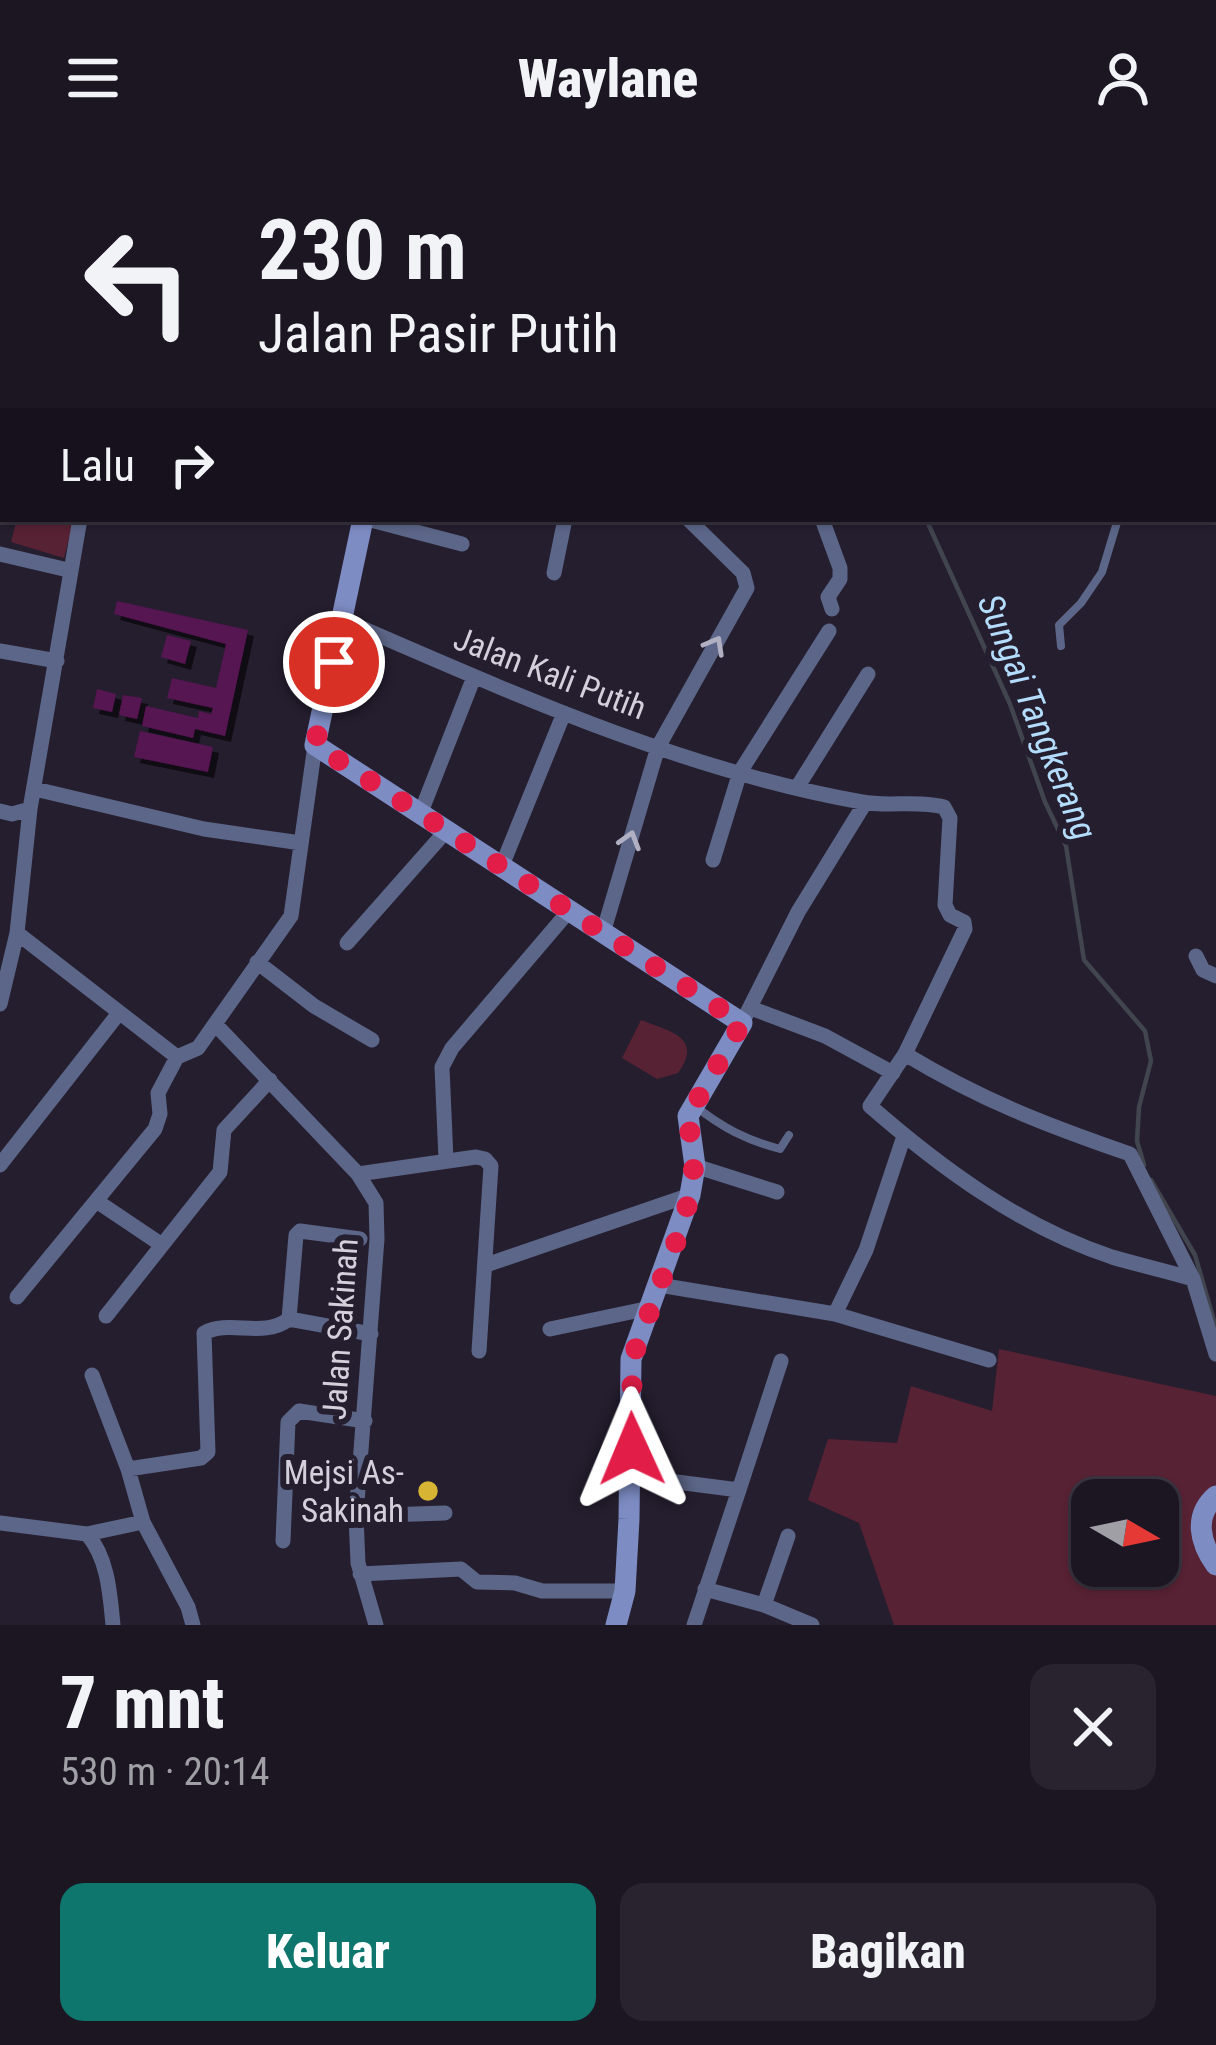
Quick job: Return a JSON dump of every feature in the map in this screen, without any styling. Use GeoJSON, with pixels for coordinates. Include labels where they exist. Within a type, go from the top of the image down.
{"type":"FeatureCollection","features":[{"type":"Feature","properties":{"kind":"street"},"geometry":{"type":"LineString","coordinates":[[0,1004],[17,933],[30,809],[79,522]]}},
{"type":"Feature","properties":{"kind":"street"},"geometry":{"type":"LineString","coordinates":[[16,1297],[155,1129],[160,1114],[158,1094],[177,1057],[198,1048],[291,916],[315,745],[364,522]]}},
{"type":"Feature","properties":{"kind":"street"},"geometry":{"type":"LineString","coordinates":[[377,522],[462,544]]}},
{"type":"Feature","properties":{"kind":"street"},"geometry":{"type":"LineString","coordinates":[[554,573],[565,522]]}},
{"type":"Feature","properties":{"kind":"street"},"geometry":{"type":"LineString","coordinates":[[603,933],[658,747],[747,588],[743,573],[691,522]]}},
{"type":"Feature","properties":{"kind":"street"},"geometry":{"type":"LineString","coordinates":[[823,522],[840,568],[840,579],[828,597],[832,609]]}},
{"type":"Feature","properties":{"kind":"street"},"geometry":{"type":"LineString","coordinates":[[0,554],[68,570]]}},
{"type":"Feature","properties":{"kind":"street","name":"Jalan Kali Putih"},"geometry":{"type":"LineString","coordinates":[[343,620],[564,713],[658,747],[865,802],[938,805],[947,810],[944,905],[950,915],[964,922],[964,928],[905,1054]]}},
{"type":"Feature","properties":{"kind":"street"},"geometry":{"type":"LineString","coordinates":[[713,860],[740,772],[829,631]]}},
{"type":"Feature","properties":{"kind":"street"},"geometry":{"type":"LineString","coordinates":[[0,651],[57,661]]}},
{"type":"Feature","properties":{"kind":"street"},"geometry":{"type":"LineString","coordinates":[[799,786],[868,674]]}},
{"type":"Feature","properties":{"kind":"street"},"geometry":{"type":"LineString","coordinates":[[421,812],[473,676]]}},
{"type":"Feature","properties":{"kind":"street"},"geometry":{"type":"LineString","coordinates":[[501,868],[564,713]]}},
{"type":"Feature","properties":{"kind":"street"},"geometry":{"type":"LineString","coordinates":[[315,745],[603,933],[746,1016],[825,1036],[893,1073]]}},
{"type":"Feature","properties":{"kind":"street"},"geometry":{"type":"LineString","coordinates":[[35,788],[204,829],[301,842]]}},
{"type":"Feature","properties":{"kind":"street"},"geometry":{"type":"LineString","coordinates":[[616,1625],[625,1591],[632,1359],[690,1195],[694,1166],[687,1127],[694,1105],[798,912],[865,802]]}},
{"type":"Feature","properties":{"kind":"street"},"geometry":{"type":"LineString","coordinates":[[0,812],[30,809]]}},
{"type":"Feature","properties":{"kind":"street"},"geometry":{"type":"LineString","coordinates":[[347,943],[446,831]]}},
{"type":"Feature","properties":{"kind":"street"},"geometry":{"type":"LineString","coordinates":[[446,1160],[442,1066],[452,1048],[569,911]]}},
{"type":"Feature","properties":{"kind":"street"},"geometry":{"type":"LineString","coordinates":[[17,933],[177,1057]]}},
{"type":"Feature","properties":{"kind":"street"},"geometry":{"type":"LineString","coordinates":[[1196,956],[1204,970],[1216,976]]}},
{"type":"Feature","properties":{"kind":"street"},"geometry":{"type":"LineString","coordinates":[[257,962],[314,1006],[372,1040]]}},
{"type":"Feature","properties":{"kind":"street"},"geometry":{"type":"LineString","coordinates":[[0,1165],[118,1013]]}},
{"type":"Feature","properties":{"kind":"street","name":"Jalan Sakinah"},"geometry":{"type":"LineString","coordinates":[[216,1025],[358,1174],[376,1203],[356,1516],[360,1574],[376,1625]]}},
{"type":"Feature","properties":{"kind":"street"},"geometry":{"type":"LineString","coordinates":[[1193,1279],[1109,1256],[977,1191],[870,1106],[905,1054],[962,1089],[1025,1118],[1130,1154],[1193,1279],[1216,1354]]}},
{"type":"Feature","properties":{"kind":"street"},"geometry":{"type":"LineString","coordinates":[[106,1316],[220,1172],[224,1130],[270,1080]]}},
{"type":"Feature","properties":{"kind":"street"},"geometry":{"type":"LineString","coordinates":[[835,1314],[866,1250],[904,1136]]}},
{"type":"Feature","properties":{"kind":"street"},"geometry":{"type":"LineString","coordinates":[[358,1174],[476,1157],[491,1166],[479,1351]]}},
{"type":"Feature","properties":{"kind":"street"},"geometry":{"type":"LineString","coordinates":[[694,1166],[777,1192]]}},
{"type":"Feature","properties":{"kind":"street"},"geometry":{"type":"LineString","coordinates":[[486,1265],[690,1195]]}},
{"type":"Feature","properties":{"kind":"street"},"geometry":{"type":"LineString","coordinates":[[98,1202],[161,1245]]}},
{"type":"Feature","properties":{"kind":"street"},"geometry":{"type":"LineString","coordinates":[[289,1319],[296,1235],[300,1231],[360,1239]]}},
{"type":"Feature","properties":{"kind":"street"},"geometry":{"type":"LineString","coordinates":[[659,1285],[835,1314],[989,1360]]}},
{"type":"Feature","properties":{"kind":"street"},"geometry":{"type":"LineString","coordinates":[[550,1329],[650,1308]]}},
{"type":"Feature","properties":{"kind":"street"},"geometry":{"type":"LineString","coordinates":[[128,1469],[201,1459],[208,1452],[204,1333],[211,1328],[271,1328],[289,1319],[371,1334]]}},
{"type":"Feature","properties":{"kind":"street"},"geometry":{"type":"LineString","coordinates":[[694,1625],[781,1361]]}},
{"type":"Feature","properties":{"kind":"street"},"geometry":{"type":"LineString","coordinates":[[92,1375],[143,1522],[193,1625]]}},
{"type":"Feature","properties":{"kind":"street"},"geometry":{"type":"LineString","coordinates":[[284,1541],[288,1422],[299,1411],[365,1421]]}},
{"type":"Feature","properties":{"kind":"street"},"geometry":{"type":"LineString","coordinates":[[630,1476],[739,1490]]}},
{"type":"Feature","properties":{"kind":"street"},"geometry":{"type":"LineString","coordinates":[[1216,1494],[1207,1504],[1201,1536],[1204,1550],[1216,1565]]}},
{"type":"Feature","properties":{"kind":"street"},"geometry":{"type":"LineString","coordinates":[[356,1516],[445,1513]]}},
{"type":"Feature","properties":{"kind":"street"},"geometry":{"type":"LineString","coordinates":[[0,1523],[87,1534],[143,1522]]}},
{"type":"Feature","properties":{"kind":"street"},"geometry":{"type":"LineString","coordinates":[[87,1534],[104,1563],[113,1625]]}},
{"type":"Feature","properties":{"kind":"street"},"geometry":{"type":"LineString","coordinates":[[764,1605],[788,1536]]}},
{"type":"Feature","properties":{"kind":"street"},"geometry":{"type":"LineString","coordinates":[[360,1574],[461,1569],[477,1582],[515,1583],[542,1591],[625,1591]]}},
{"type":"Feature","properties":{"kind":"street"},"geometry":{"type":"LineString","coordinates":[[705,1589],[764,1605],[812,1625]]}},
{"type":"Feature","properties":{"kind":"lane"},"geometry":{"type":"LineString","coordinates":[[1061,646],[1059,626],[1102,572],[1117,522]]}},
{"type":"Feature","properties":{"kind":"lane"},"geometry":{"type":"LineString","coordinates":[[694,1105],[735,1136],[780,1149],[789,1135]]}},
{"type":"Feature","properties":{"kind":"shaded area"},"geometry":{"type":"Polygon","coordinates":[[[16,522],[73,522],[64,558],[11,542],[16,522]]]}},
{"type":"Feature","properties":{"kind":"shaded area"},"geometry":{"type":"Polygon","coordinates":[[[641,1020],[672,1032],[685,1043],[685,1061],[678,1073],[657,1079],[622,1058],[641,1020]]]}},
{"type":"Feature","properties":{"kind":"shaded area"},"geometry":{"type":"Polygon","coordinates":[[[999,1349],[1216,1396],[1216,1625],[894,1625],[859,1523],[808,1500],[828,1439],[897,1443],[911,1386],[992,1411],[999,1349]]]}},
{"type":"Feature","properties":{"kind":"building"},"geometry":{"type":"Polygon","coordinates":[[[117,601],[248,630],[225,736],[195,729],[193,738],[142,726],[146,706],[198,718],[199,711],[211,714],[213,708],[167,698],[172,678],[216,688],[226,644],[114,614],[117,601]]]}},
{"type":"Feature","properties":{"kind":"building"},"geometry":{"type":"Polygon","coordinates":[[[167,635],[191,641],[185,664],[161,657],[167,635]]]}},
{"type":"Feature","properties":{"kind":"building"},"geometry":{"type":"Polygon","coordinates":[[[97,689],[116,694],[112,712],[93,708],[97,689]]]}},
{"type":"Feature","properties":{"kind":"building"},"geometry":{"type":"Polygon","coordinates":[[[123,695],[142,698],[137,719],[119,715],[123,695]]]}},
{"type":"Feature","properties":{"kind":"building"},"geometry":{"type":"Polygon","coordinates":[[[140,731],[213,747],[208,772],[134,757],[140,731]]]}},
{"type":"Feature","properties":{"kind":"waterway","name":"Sungai Tangkerang"},"geometry":{"type":"LineString","coordinates":[[927,522],[1010,704],[1066,846],[1084,960],[1145,1031],[1151,1061],[1139,1107],[1137,1141],[1144,1165]]}},
{"type":"Feature","properties":{"kind":"waterway","name":"Sungai Tangkerang"},"geometry":{"type":"LineString","coordinates":[[1151,1180],[1195,1255],[1216,1328]]}},
{"type":"Feature","properties":{"kind":"place","name":"Mejsi As- Sakinah"},"geometry":{"type":"Point","coordinates":[428,1491]}},
{"type":"Feature","properties":{"kind":"route"},"geometry":{"type":"LineString","coordinates":[[334,662],[315,745],[742,1023],[688,1116],[694,1166],[685,1218],[632,1359],[632,1449]]}}]}
